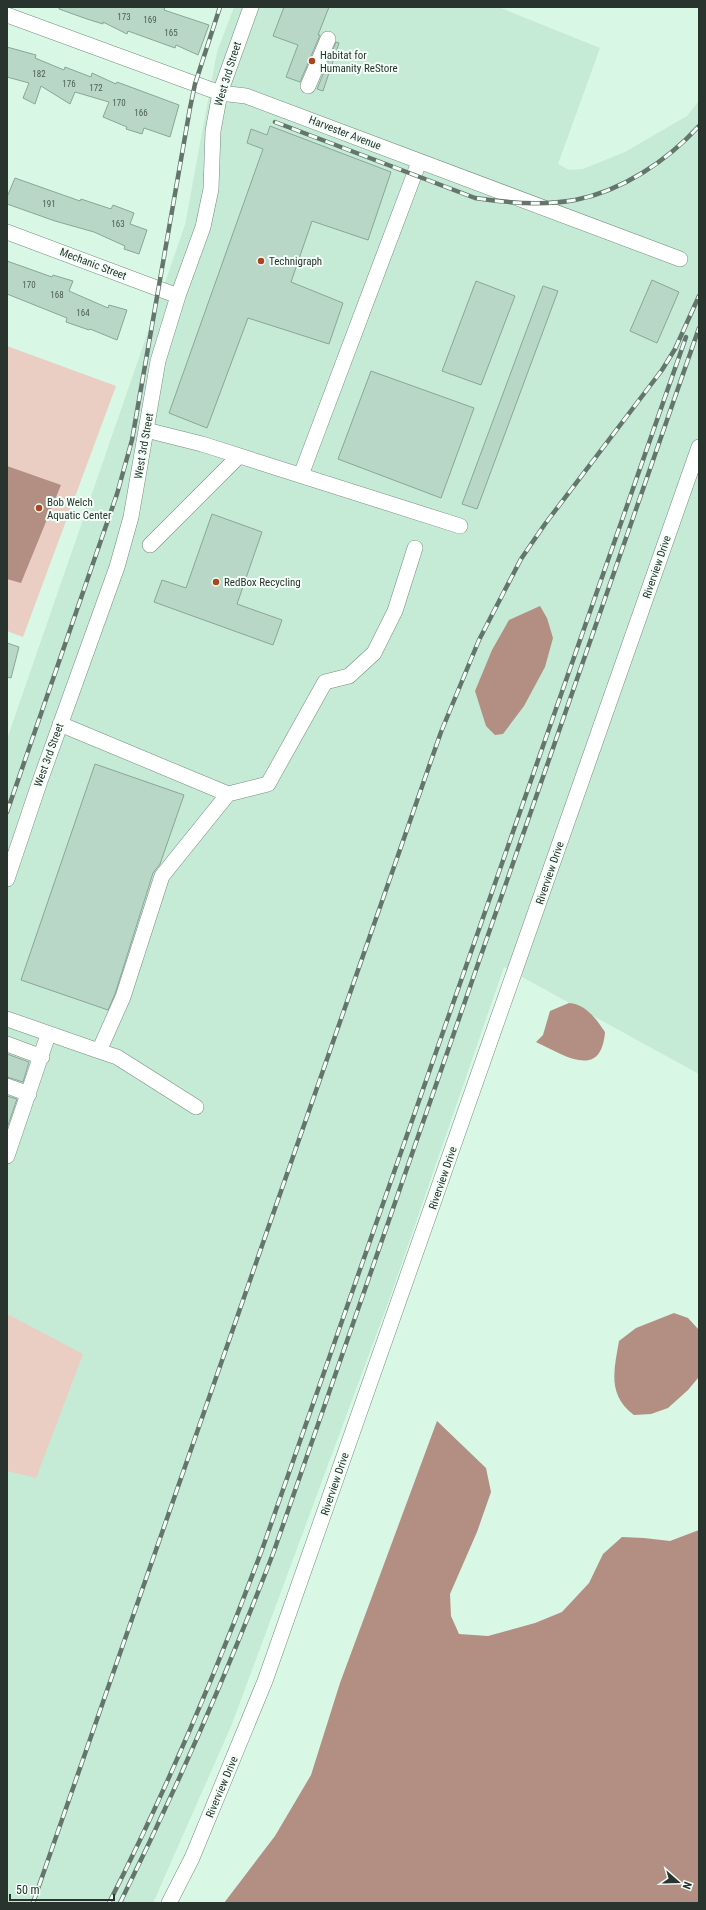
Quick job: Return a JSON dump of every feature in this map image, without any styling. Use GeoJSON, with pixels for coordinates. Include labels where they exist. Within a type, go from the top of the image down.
{"type":"FeatureCollection","features":[{"type":"Feature","properties":{"kind":"street","name":"West 3rd Street"},"geometry":{"type":"LineString","coordinates":[[7,879],[60,724],[117,567],[131,517],[158,361],[178,296],[203,227],[212,189],[213,131],[220,93],[251,7]]}},
{"type":"Feature","properties":{"kind":"street","name":"Harvester Avenue"},"geometry":{"type":"LineString","coordinates":[[7,15],[220,93],[246,96],[680,259]]}},
{"type":"Feature","properties":{"kind":"street"},"geometry":{"type":"LineString","coordinates":[[308,86],[328,39]]}},
{"type":"Feature","properties":{"kind":"street"},"geometry":{"type":"LineString","coordinates":[[301,475],[419,162]]}},
{"type":"Feature","properties":{"kind":"street","name":"Mechanic Street"},"geometry":{"type":"LineString","coordinates":[[7,232],[178,296]]}},
{"type":"Feature","properties":{"kind":"street"},"geometry":{"type":"LineString","coordinates":[[146,430],[239,456],[460,526]]}},
{"type":"Feature","properties":{"kind":"street","name":"Riverview Drive"},"geometry":{"type":"LineString","coordinates":[[169,1903],[192,1858],[265,1681],[699,447]]}},
{"type":"Feature","properties":{"kind":"street"},"geometry":{"type":"LineString","coordinates":[[150,545],[239,456]]}},
{"type":"Feature","properties":{"kind":"street"},"geometry":{"type":"LineString","coordinates":[[60,724],[228,794],[268,784],[325,682],[349,676],[374,653],[395,612],[415,548]]}},
{"type":"Feature","properties":{"kind":"street"},"geometry":{"type":"LineString","coordinates":[[99,1051],[123,997],[162,876],[228,794]]}},
{"type":"Feature","properties":{"kind":"street"},"geometry":{"type":"LineString","coordinates":[[7,1019],[117,1057],[196,1107]]}},
{"type":"Feature","properties":{"kind":"street"},"geometry":{"type":"LineString","coordinates":[[7,1156],[12,1125],[29,1094],[48,1034]]}},
{"type":"Feature","properties":{"kind":"street"},"geometry":{"type":"LineString","coordinates":[[7,1044],[42,1056]]}},
{"type":"Feature","properties":{"kind":"street"},"geometry":{"type":"LineString","coordinates":[[7,1086],[29,1094]]}},
{"type":"Feature","properties":{"kind":"shaded area"},"geometry":{"type":"Polygon","coordinates":[[[234,7],[498,7],[600,48],[558,164],[569,170],[583,169],[625,152],[687,116],[699,101],[699,1074],[504,967],[388,1303],[232,1724],[153,1903],[7,1903],[7,739],[185,225],[217,52],[234,7]]]}},
{"type":"Feature","properties":{"kind":"shaded area","name":"Bob Welch Aquatic Center"},"geometry":{"type":"Polygon","coordinates":[[[7,346],[116,386],[23,637],[7,631],[7,346]]]}},
{"type":"Feature","properties":{"kind":"shaded area"},"geometry":{"type":"Polygon","coordinates":[[[7,466],[61,485],[21,583],[7,579],[7,466]]]}},
{"type":"Feature","properties":{"kind":"shaded area"},"geometry":{"type":"Polygon","coordinates":[[[540,606],[547,618],[553,638],[545,667],[524,706],[503,734],[495,735],[486,726],[475,691],[492,650],[509,620],[540,606]]]}},
{"type":"Feature","properties":{"kind":"shaded area"},"geometry":{"type":"Polygon","coordinates":[[[569,1003],[581,1006],[590,1013],[605,1032],[602,1047],[596,1056],[589,1060],[580,1060],[569,1057],[536,1042],[543,1035],[550,1011],[569,1003]]]}},
{"type":"Feature","properties":{"kind":"shaded area"},"geometry":{"type":"Polygon","coordinates":[[[674,1313],[688,1318],[699,1330],[698,1378],[688,1390],[668,1408],[651,1414],[634,1415],[625,1407],[620,1399],[614,1381],[615,1362],[619,1341],[636,1328],[674,1313]]]}},
{"type":"Feature","properties":{"kind":"shaded area"},"geometry":{"type":"Polygon","coordinates":[[[7,1314],[83,1354],[36,1478],[7,1471],[7,1314]]]}},
{"type":"Feature","properties":{"kind":"shaded area"},"geometry":{"type":"Polygon","coordinates":[[[437,1421],[486,1468],[491,1492],[477,1532],[450,1594],[451,1616],[459,1634],[488,1636],[535,1623],[562,1612],[589,1583],[603,1554],[622,1537],[670,1541],[699,1530],[699,1903],[224,1903],[275,1836],[311,1775],[340,1683],[437,1421]]]}},
{"type":"Feature","properties":{"kind":"building"},"geometry":{"type":"Polygon","coordinates":[[[59,7],[165,7],[164,10],[209,25],[198,55],[176,45],[175,48],[128,31],[127,34],[103,22],[103,24],[87,19],[59,9],[59,7]]]}},
{"type":"Feature","properties":{"kind":"building","name":"Habitat for Humanity ReStore"},"geometry":{"type":"Polygon","coordinates":[[[284,7],[329,7],[318,35],[320,35],[300,82],[286,77],[298,45],[273,36],[284,7]]]}},
{"type":"Feature","properties":{"kind":"building"},"geometry":{"type":"Polygon","coordinates":[[[336,42],[339,43],[323,91],[317,89],[336,42]]]}},
{"type":"Feature","properties":{"kind":"building"},"geometry":{"type":"Polygon","coordinates":[[[7,47],[36,55],[35,58],[64,70],[65,67],[91,77],[92,73],[116,84],[117,82],[179,105],[170,137],[144,128],[142,134],[126,129],[127,127],[103,117],[109,102],[75,92],[70,104],[41,86],[35,104],[23,98],[29,83],[7,77],[7,47]]]}},
{"type":"Feature","properties":{"kind":"building","name":"Technigraph"},"geometry":{"type":"Polygon","coordinates":[[[270,126],[391,172],[368,240],[312,221],[291,282],[343,303],[329,344],[248,318],[207,428],[169,413],[263,149],[247,143],[251,129],[267,135],[270,126]]]}},
{"type":"Feature","properties":{"kind":"building"},"geometry":{"type":"Polygon","coordinates":[[[15,178],[80,201],[81,199],[111,209],[113,205],[134,213],[130,224],[147,230],[139,254],[124,249],[125,246],[94,232],[55,221],[7,204],[7,197],[15,178]]]}},
{"type":"Feature","properties":{"kind":"building"},"geometry":{"type":"Polygon","coordinates":[[[7,261],[52,277],[53,275],[73,281],[69,291],[108,308],[109,305],[127,310],[117,340],[90,329],[89,330],[66,322],[67,318],[7,294],[7,261]]]}},
{"type":"Feature","properties":{"kind":"building"},"geometry":{"type":"Polygon","coordinates":[[[652,280],[679,292],[657,343],[630,331],[652,280]]]}},
{"type":"Feature","properties":{"kind":"building"},"geometry":{"type":"Polygon","coordinates":[[[476,281],[515,296],[481,385],[442,371],[476,281]]]}},
{"type":"Feature","properties":{"kind":"building"},"geometry":{"type":"Polygon","coordinates":[[[543,286],[558,291],[477,509],[462,504],[543,286]]]}},
{"type":"Feature","properties":{"kind":"building"},"geometry":{"type":"Polygon","coordinates":[[[371,371],[474,408],[441,498],[338,459],[371,371]]]}},
{"type":"Feature","properties":{"kind":"building","name":"RedBox Recycling"},"geometry":{"type":"Polygon","coordinates":[[[212,514],[262,532],[237,604],[282,620],[273,645],[154,602],[162,580],[186,588],[212,514]]]}},
{"type":"Feature","properties":{"kind":"building"},"geometry":{"type":"Polygon","coordinates":[[[7,643],[19,647],[11,678],[7,677],[7,643]]]}},
{"type":"Feature","properties":{"kind":"building"},"geometry":{"type":"Polygon","coordinates":[[[95,764],[184,795],[160,864],[153,873],[115,994],[108,1010],[21,980],[95,764]]]}},
{"type":"Feature","properties":{"kind":"building"},"geometry":{"type":"Polygon","coordinates":[[[7,1054],[29,1062],[23,1082],[7,1077],[7,1054]]]}},
{"type":"Feature","properties":{"kind":"building"},"geometry":{"type":"Polygon","coordinates":[[[7,1096],[17,1099],[7,1128],[7,1096]]]}},
{"type":"Feature","properties":{"kind":"railway"},"geometry":{"type":"LineString","coordinates":[[7,812],[117,494],[132,440],[190,108],[195,84],[220,7]]}},
{"type":"Feature","properties":{"kind":"railway"},"geometry":{"type":"LineString","coordinates":[[275,122],[475,198],[538,203],[575,200],[610,190],[643,173],[673,151],[699,126]]}},
{"type":"Feature","properties":{"kind":"railway"},"geometry":{"type":"LineString","coordinates":[[33,1903],[441,732],[479,640],[521,559],[545,524],[662,370],[675,349],[699,296]]}},
{"type":"Feature","properties":{"kind":"railway"},"geometry":{"type":"LineString","coordinates":[[120,1903],[162,1816],[201,1729],[239,1640],[274,1551],[699,328]]}},
{"type":"Feature","properties":{"kind":"railway"},"geometry":{"type":"LineString","coordinates":[[109,1903],[172,1771],[210,1682],[263,1547],[686,337]]}},
{"type":"Feature","properties":{"kind":"place","name":"Habitat for Humanity ReStore"},"geometry":{"type":"Point","coordinates":[312,61]}},
{"type":"Feature","properties":{"kind":"place","name":"Technigraph"},"geometry":{"type":"Point","coordinates":[261,261]}},
{"type":"Feature","properties":{"kind":"place","name":"Bob Welch Aquatic Center"},"geometry":{"type":"Point","coordinates":[39,508]}},
{"type":"Feature","properties":{"kind":"place","name":"RedBox Recycling"},"geometry":{"type":"Point","coordinates":[216,582]}}]}
